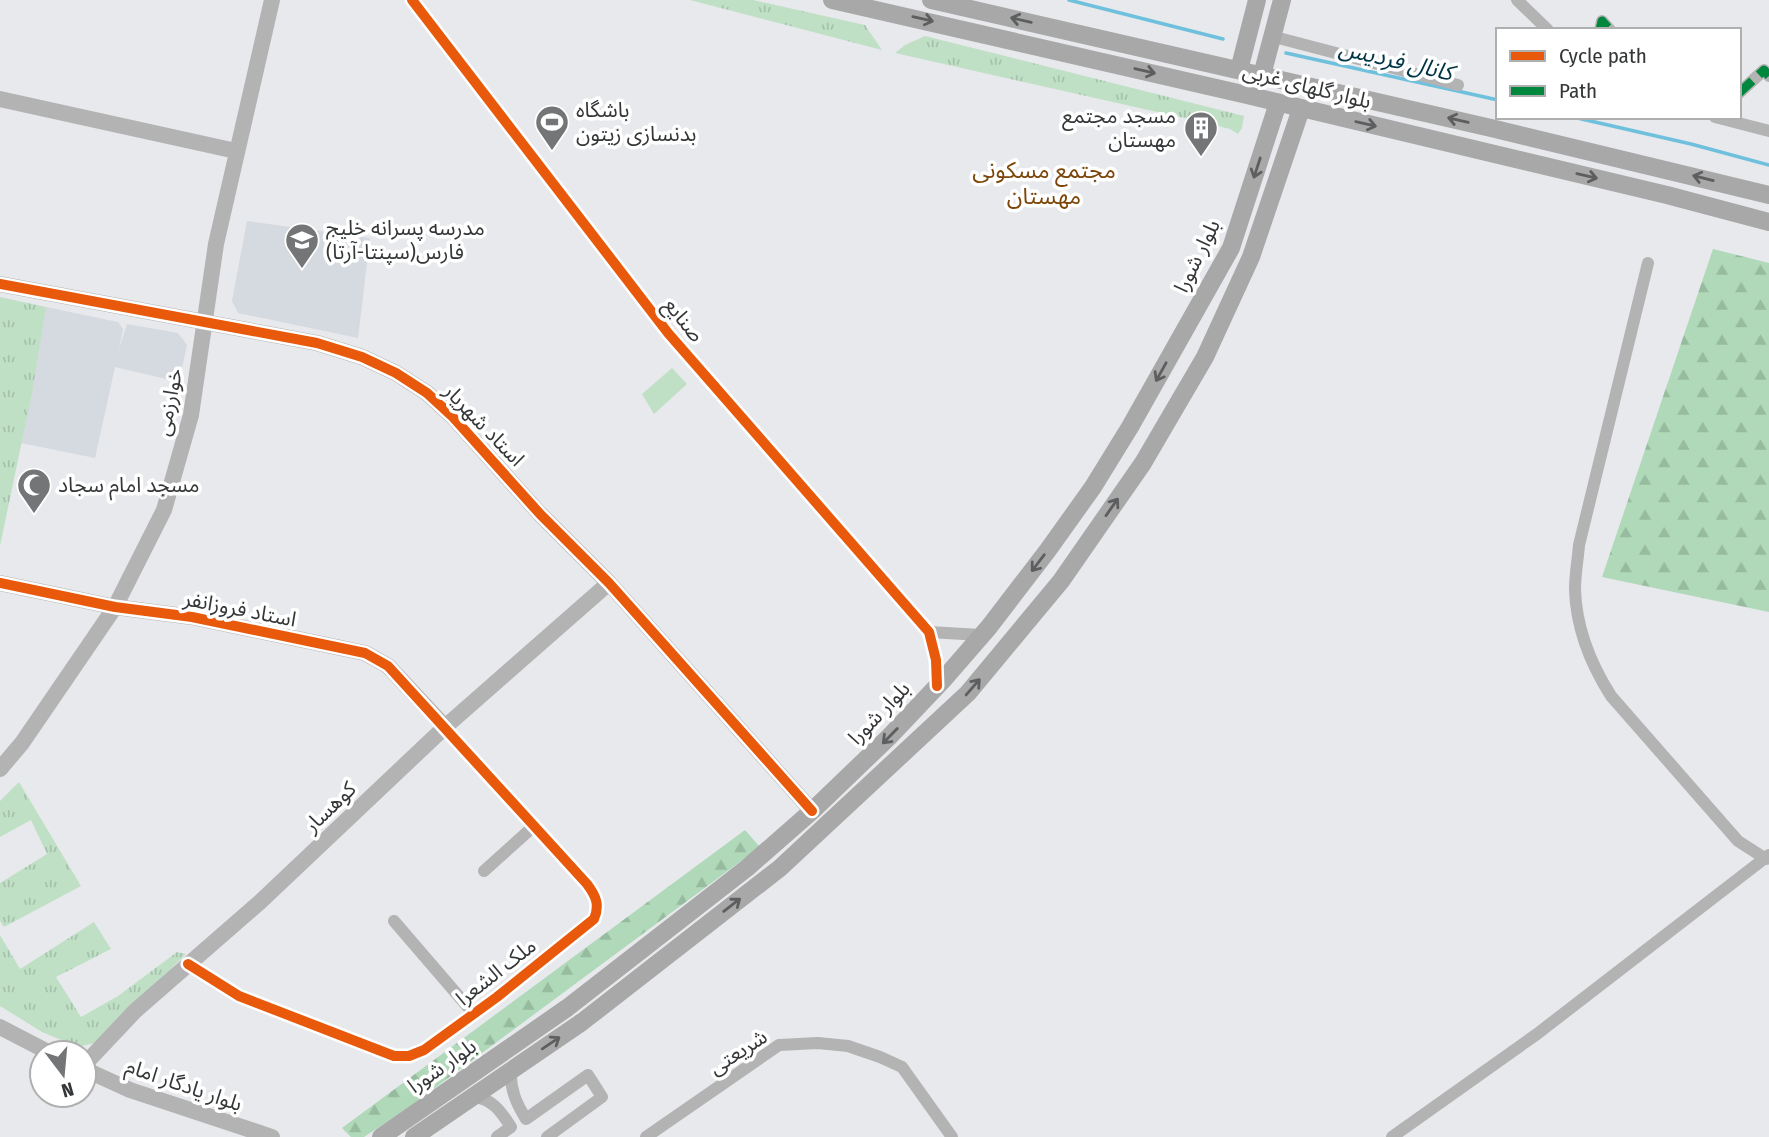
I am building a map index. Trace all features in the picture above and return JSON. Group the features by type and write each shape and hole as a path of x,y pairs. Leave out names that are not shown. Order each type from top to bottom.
{"main road":[{"name":"بلوار گلهای غربی","path":"832,0 1063,52 1769,222"},
{"name":"بلوار گلهای غربی","path":"931,0 1763,193"},
{"path":"1239,70 1257,0"},
{"path":"1262,75 1282,0"},
{"path":"1251,29 1253,36 1259,40 1272,36"},
{"path":"1063,52 1055,37 1065,30"},
{"name":"بلوار شورا","path":"381,1137 567,1008 747,869 889,737 937,686 1032,571 1093,486 1130,427 1231,248 1278,103"},
{"name":"بلوار شورا","path":"414,1137 582,1022 788,860 968,693 1061,582 1143,463 1205,357 1251,257 1301,109"},
{"path":"1485,152 1496,148 1499,140 1491,128"}],"street":[{"name":"خوارزمی","path":"0,769 22,743 116,607 164,510 191,415 216,244 272,0"},
{"name":"صنایع","path":"412,0 668,333 929,632"},
{"path":"423,0 425,19"},
{"path":"1517,0 1546,28"},
{"path":"1272,36 1458,85"},
{"path":"1741,91 1763,70 1769,76"},
{"path":"0,99 236,151"},
{"path":"1723,119 1769,131"},
{"path":"1392,1137 1537,1034 1768,857 1738,841 1611,696 1595,670 1578,618 1575,588 1579,545 1648,263"},
{"name":"استاد شهریار","path":"0,284 317,343 362,357 396,373 427,393 452,416 540,514 609,583 812,811"},
{"name":"استاد فروزانفر","path":"0,583 116,607 192,617 365,653 388,666 445,727"},
{"name":"کوهسار","path":"98,1052 135,1011 261,902 445,727 609,583"},
{"path":"937,686 936,660 929,632 981,635"},
{"name":"ملک الشعرا","path":"188,964 239,996 394,1056 409,1056 425,1050 474,1014 594,919 598,908 594,894 587,884 445,727"},
{"path":"484,871 534,826"},
{"path":"394,921 474,1014"},
{"path":"0,1027 28,1042"},
{"name":"شریعتی","path":"646,1137 779,1045 818,1043 848,1046 902,1067 952,1137"},
{"path":"511,1070 516,1103 526,1119"},
{"name":"بلوار یادگار امام","path":"98,1074 130,1090 272,1137"},
{"path":"497,1137 588,1075 602,1097 547,1137"},
{"path":"473,1096 486,1099 498,1107 511,1127"}],"shaded area":[{"name":"مدرسه پسرانه خلیج فارس(سپنتا-آرتا)","path":"247,221 370,238 358,338 238,313 232,301"},
{"path":"46,307 118,322 123,329 119,349 127,324 178,333 187,345 179,382 115,367 95,458 21,443"}],"green space":[{"path":"690,0 753,0 865,25 882,50"},
{"path":"925,36 1244,116 1242,128 1238,134 1230,129 1184,118 895,53"},
{"path":"1713,249 1769,263 1769,612 1602,577"},
{"path":"0,297 46,307 32,393 0,546"},
{"path":"672,368 687,384 654,414 642,394"},
{"path":"19,782 81,886 4,927 0,921 0,883 47,854 31,820 0,837 0,801"},
{"path":"745,830 760,847 409,1107 364,1137 351,1137 342,1128"},
{"path":"94,922 111,949 56,977 81,1017 118,996 177,952 186,954 98,1040 59,1039 42,1032 0,1006 0,935 20,969"}],"waterway":[{"name":"کانال فردیس","path":"1069,0 1223,39"},
{"name":"کانال فردیس","path":"1286,53 1496,100"},
{"name":"کانال فردیس","path":"1582,119 1769,165"}],"marked path":[{"path":"1600,28 1602,21 1608,28"},
{"path":"1741,91 1764,70 1769,76"}],"cycle path":[{"path":"412,0 668,333 929,632 936,660 937,686"},
{"path":"0,284 317,343 362,357 396,373 427,393 452,416 540,514 609,583 812,811"},
{"path":"0,583 115,607 192,617 365,653 388,666 587,884 597,905 594,919 497,997 424,1050 409,1056 394,1056 239,996 188,964"}],"place":[{"name":"باشگاه بدنسازی زیتون","path":"552,152"},
{"name":"مسجد مجتمع مهستان","path":"1201,158"},
{"name":"مدرسه پسرانه خلیج فارس(سپنتا-آرتا)","path":"302,270"},
{"name":"مسجد امام سجاد","path":"34,515"}],"district":[{"name":"مجتمع مسکونی مهستان","path":"1044,183"}]}
